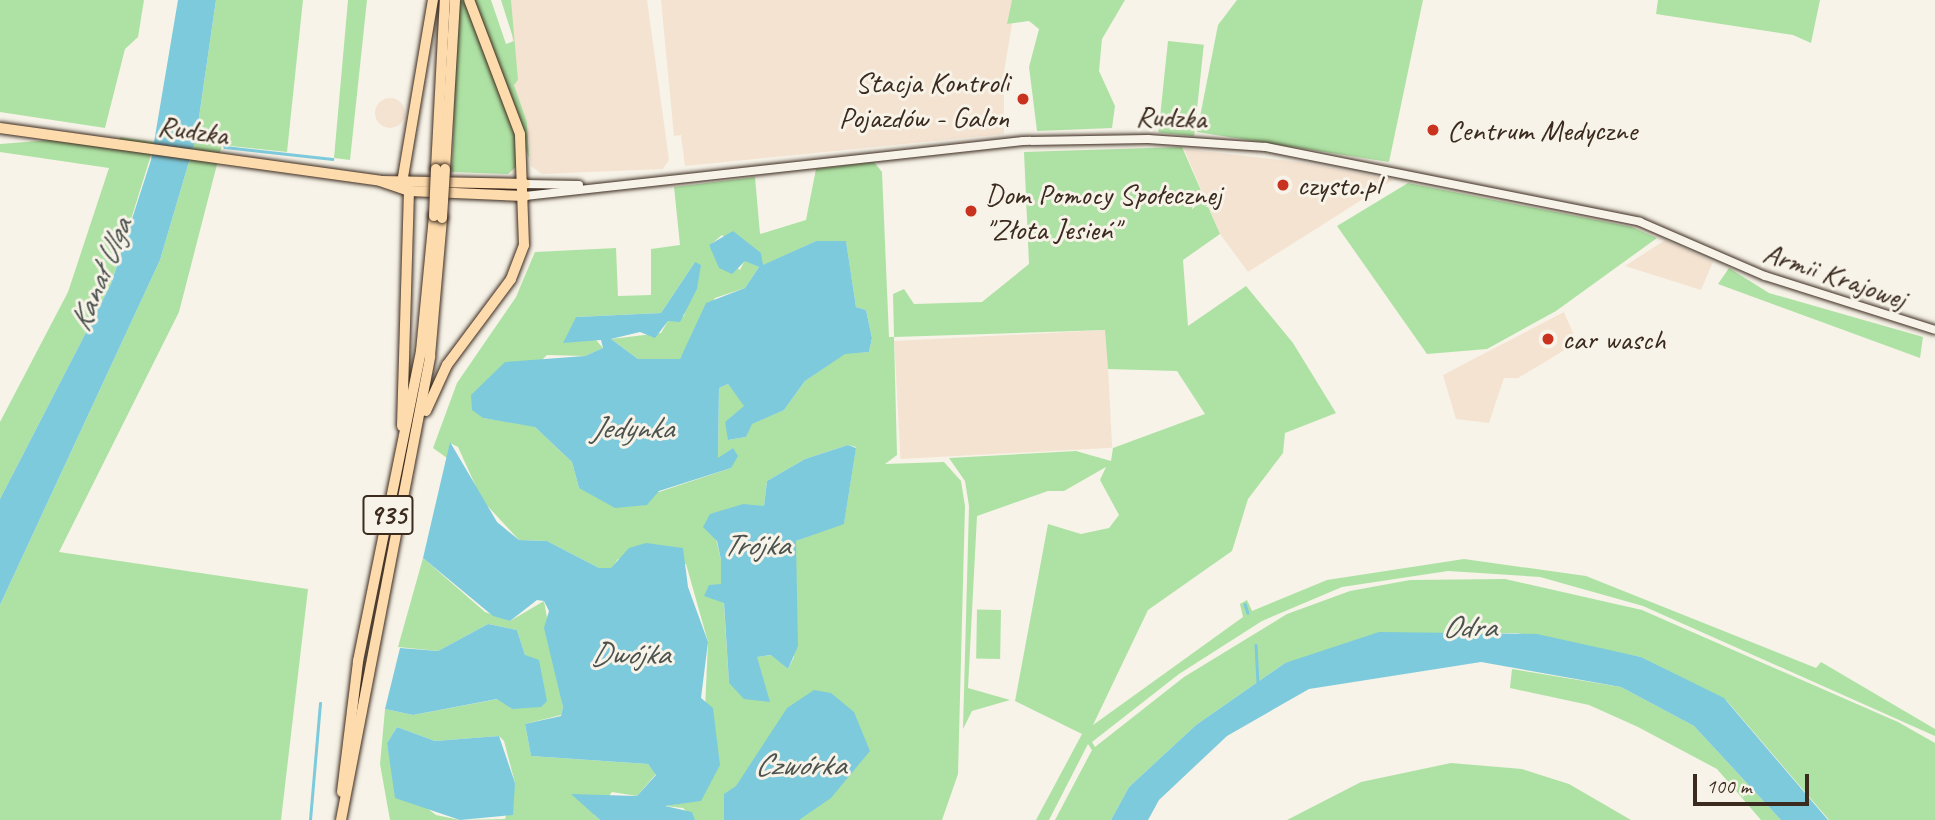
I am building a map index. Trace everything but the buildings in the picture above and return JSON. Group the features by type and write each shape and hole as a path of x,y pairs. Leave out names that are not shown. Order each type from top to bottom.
{"main road":[{"path":"404,441 408,191 403,178 433,0"},
{"name":"935","path":"342,817 412,454 436,309 444,0"},
{"name":"935","path":"440,169 455,0"},
{"path":"412,454 436,385 520,262 526,196 520,134 469,0"},
{"name":"Rudzka","path":"0,128 380,181 408,191 526,196"},
{"name":"Rudzka","path":"380,181 403,178 525,184"},
{"name":"935","path":"342,817 358,661 404,441 438,217"}],"street":[{"name":"Rudzka","path":"526,196 1023,141 1215,143 1295,152 1630,220 1721,257"},
{"name":"Rudzka","path":"525,184 607,185"},
{"name":"Armii Krajowej","path":"1721,257 1873,315 1935,330"}],"shaded area":[{"path":"511,0 647,0 669,160 663,169 542,174 531,166 527,122 514,85"},
{"path":"661,0 1016,0 1004,72 1004,134 685,166 681,135 674,136"},
{"path":"390,98 401,102 405,113 401,124 390,128 379,124 375,113 379,102"},
{"path":"1184,149 1299,162 1393,180 1248,272 1220,234"},
{"path":"1665,240 1713,262 1701,290 1625,266"},
{"path":"1564,312 1573,333 1568,348 1518,378 1504,378 1489,423 1456,419 1443,375"},
{"path":"1106,330 1112,448 900,459 894,341"}],"green space":[{"path":"0,0 144,0 138,37 125,49 105,128 0,112"},
{"path":"216,0 303,0 287,152 222,145 179,312 59,552 308,589 281,820 0,820 0,605 160,260 196,138"},
{"path":"348,0 367,0 350,160 334,158"},
{"path":"458,0 465,0 515,132 519,164 508,174 452,172"},
{"path":"472,0 491,0 506,44 514,41 501,0 511,0 518,80 514,85 527,122 529,158"},
{"path":"1012,0 1125,0 1102,39 1099,71 1115,106 1112,128 1037,131 1029,67 1039,29 1029,21 1007,24"},
{"path":"1237,0 1423,0 1389,162 1197,132 1218,25"},
{"path":"1658,0 1820,0 1811,43 1793,35 1656,14"},
{"path":"1168,41 1204,45 1194,136 1158,132"},
{"path":"120,137 155,142 111,284 0,499 0,422 68,292 109,168 0,152 0,144 51,140 115,149"},
{"path":"1182,147 1220,234 1183,260 1188,326 1246,286 1293,343 1336,413 1285,433 1283,453 1248,499 1232,551 1148,610 1093,725 1243,617 1240,604 1247,600 1252,611 1327,580 1464,559 1586,576 1816,668 1821,662 1935,729 1935,736 1643,606 1540,577 1448,571 1342,587 1262,621 1179,674 1092,742 1095,747 1184,677 1287,614 1350,591 1410,580 1505,579 1642,610 1898,722 1935,743 1935,820 1829,820 1727,701 1641,657 1517,633 1455,633 1285,663 1196,725 1129,787 1111,820 1055,820 1092,750 1088,744 1049,820 1036,820 1082,734 1015,701 1048,524 1081,534 1109,528 1119,515 1100,480 1106,467 1064,491 1048,491 977,516 968,688 1010,700 972,711 963,729 969,506 965,481 949,458 1076,451 1111,461 1113,448 1205,414 1177,371 1108,369 1105,330 894,337 893,294 904,289 914,304 982,302 1029,264 1024,152"},
{"path":"874,162 882,172 889,337 894,337 897,455 885,464 944,462 961,481 965,506 958,774 942,820 695,820 683,808 665,806 701,800 708,642 686,564 618,559 611,569 599,568 547,541 519,540 482,500 458,447 450,443 447,458 433,448 457,383 516,297 535,252 616,248 618,296 651,295 651,249 680,245 674,187 755,177 760,234 806,220 816,169","holes":["722,235 762,266 816,241 846,242 856,307 866,310 872,338 869,352 845,353 805,381 784,410 751,424 746,437 728,440 745,406 728,384 719,388 718,459 733,448 731,468 659,492 579,488 572,462 534,426 483,418 547,355 585,356 603,348 576,317 661,313 695,262 684,316 668,321 661,333 611,339 638,359 680,359 715,298 745,288 759,267 745,260 740,270 709,246","848,445 856,447 844,523 796,541 794,657 788,669 772,655 756,657 769,701 729,683 721,560 710,514 764,506 767,481 805,459"]},
{"path":"1408,183 1632,227 1657,238 1556,311 1487,349 1427,354 1337,226"},
{"path":"1729,268 1769,293 1923,337 1920,358 1718,284"},
{"path":"423,558 485,612 510,621 544,601 563,707 561,715 525,724 531,756 648,764 656,774 637,796 612,792 594,815 600,820 463,820 505,819 515,783 504,741 499,736 435,741 397,727 387,743 394,783 436,815 460,820 390,820 380,764 385,709 413,715 498,699 512,709 525,655 517,630 488,624 438,651 398,647"},
{"path":"977,610 1001,610 1000,659 976,659"},
{"path":"1512,669 1621,687 1694,726 1781,820 1761,820 1717,769 1638,727 1589,705 1510,688"},
{"path":"1451,763 1522,769 1569,784 1631,820 1287,820 1361,782"}],"water":[{"path":"178,0 216,0 196,138 160,260 0,605 0,499 111,284 151,160"},
{"name":"Jedynka","path":"733,231 761,253 763,265 816,241 846,241 856,307 866,310 872,338 869,352 845,354 805,381 784,410 752,424 746,437 728,440 725,422 744,406 728,384 719,388 718,458 733,448 738,456 731,468 659,491 647,505 615,508 579,488 572,462 535,427 483,418 472,410 471,395 505,362 585,356 603,348 601,340 563,343 576,317 661,313 695,262 701,265 697,289 680,322 668,321 655,338 640,332 611,339 638,359 680,359 706,303 745,288 759,267 745,261 732,274 719,268 709,245"},
{"name":"Dwójka","path":"450,442 497,522 519,540 547,541 599,568 611,568 629,548 646,543 683,548 688,587 708,642 701,698 713,708 720,765 701,801 665,806 692,812 695,820 600,820 571,794 637,796 656,775 648,764 531,756 525,724 561,716 563,707 544,628 549,611 544,601 537,600 510,621 493,616 423,558"},
{"name":"Trójka","path":"848,445 856,448 844,524 796,541 798,646 788,669 771,655 757,657 770,702 744,699 729,683 724,603 704,596 709,585 721,584 721,560 717,541 703,527 710,514 743,504 764,506 767,481 805,459"},
{"path":"488,624 517,630 525,655 539,660 547,701 541,707 512,709 497,699 413,715 385,709 400,648 438,651"},
{"path":"1379,632 1537,634 1641,657 1724,698 1828,820 1781,820 1694,726 1621,687 1481,662 1309,689 1227,736 1159,800 1148,820 1111,820 1129,787 1196,725 1285,663"},
{"name":"Czwórka","path":"814,690 831,693 854,712 870,751 831,798 799,820 724,820 724,794 736,786 787,708"},
{"path":"397,727 435,741 499,736 515,783 513,815 460,820 395,798 387,743"}],"waterway":[{"path":"198,128 224,134 225,147 332,159"},
{"path":"1245,604 1248,613"},
{"path":"1256,645 1258,683"},
{"path":"310,820 320,703"}],"place":[{"name":"Stacja Kontroli Pojazdów - Galon","path":"1023,99"},
{"name":"Centrum Medyczne","path":"1433,130"},
{"name":"czysto.pl","path":"1283,185"},
{"name":"Dom Pomocy Społecznej \"Złota Jesień\"","path":"971,211"},
{"name":"car wasch","path":"1548,339"}],"water label":[{"name":"Kanał Ulga","path":"101,275"},
{"name":"Odra","path":"1469,627"}]}
